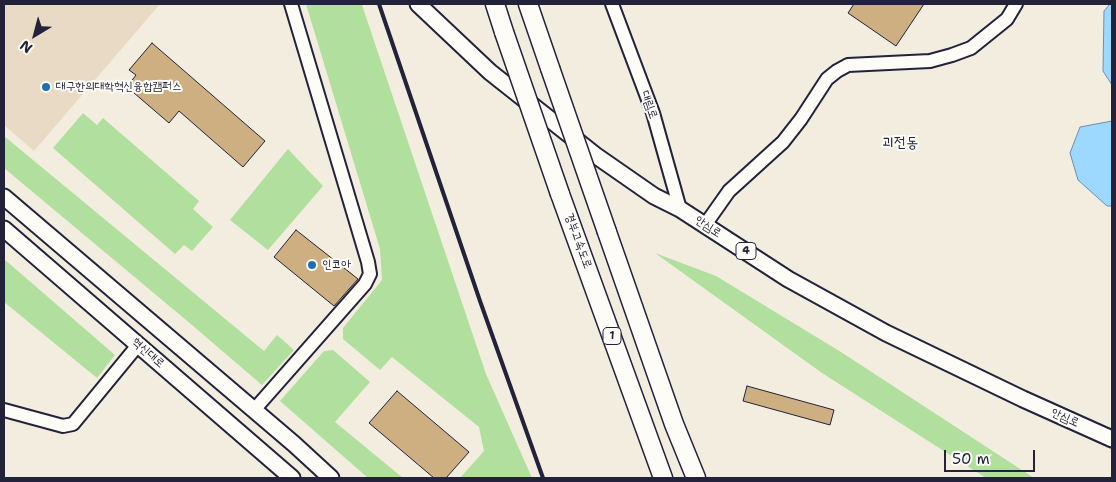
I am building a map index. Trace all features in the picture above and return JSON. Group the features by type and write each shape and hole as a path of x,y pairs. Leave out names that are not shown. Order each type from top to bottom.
{"highway":[{"name":"경부고속도로","path":"495,4 560,194 663,478"},
{"name":"1","path":"528,4 671,415 696,478"}],"main road":[{"name":"안심로","path":"418,4 490,72 588,149 654,196 680,209 788,279 886,334 1112,440"},
{"path":"4,197 294,444 331,478"},
{"name":"혁신대로","path":"4,229 292,478"}],"street":[{"path":"254,410 365,284 370,274 291,4"},
{"name":"대림로","path":"612,4 653,113 680,209"},
{"path":"705,225 729,191 783,142 802,119 827,79 837,71 848,65 930,62 971,48 1008,18 1016,4"},
{"path":"4,410 63,426 73,424 138,345"}],"shaded area":[{"name":"대구한의대학혁신융합캠퍼스","path":"4,4 160,4 34,151 4,125"}],"green space":[{"path":"306,4 362,5 486,374 532,478 460,478 484,451 479,427 392,357 380,370 343,339 343,328 382,280 380,249"},
{"path":"83,113 97,125 103,118 199,201 193,209 213,227 192,251 184,245 175,254 53,148"},
{"path":"4,136 264,351 277,335 294,350 262,385 4,168"},
{"path":"288,149 323,186 268,250 230,220"},
{"path":"655,253 716,276 841,352 1034,478 986,478 822,373"},
{"path":"4,259 115,355 97,378 4,302"},
{"path":"333,350 370,382 335,422 403,478 368,478 280,401 324,351"}],"water":[{"path":"1112,4 1112,85 1103,71 1104,11"},
{"path":"1112,121 1112,206 1107,206 1078,180 1070,153 1080,127"}],"building":[{"path":"854,4 924,4 896,46 848,13"},
{"path":"152,43 265,141 243,167 179,111 169,123 127,87 136,75 129,70"},
{"name":"인코아","path":"296,230 358,279 334,306 274,257"},
{"path":"747,386 834,410 830,425 743,401"},
{"path":"397,391 469,452 446,478 434,478 369,423"}],"railway":[{"path":"379,4 480,301 543,478"}],"place":[{"name":"대구한의대학혁신융합캠퍼스","path":"46,87"},
{"name":"인코아","path":"312,265"}],"district":[{"name":"괴전동","path":"900,143"}]}
